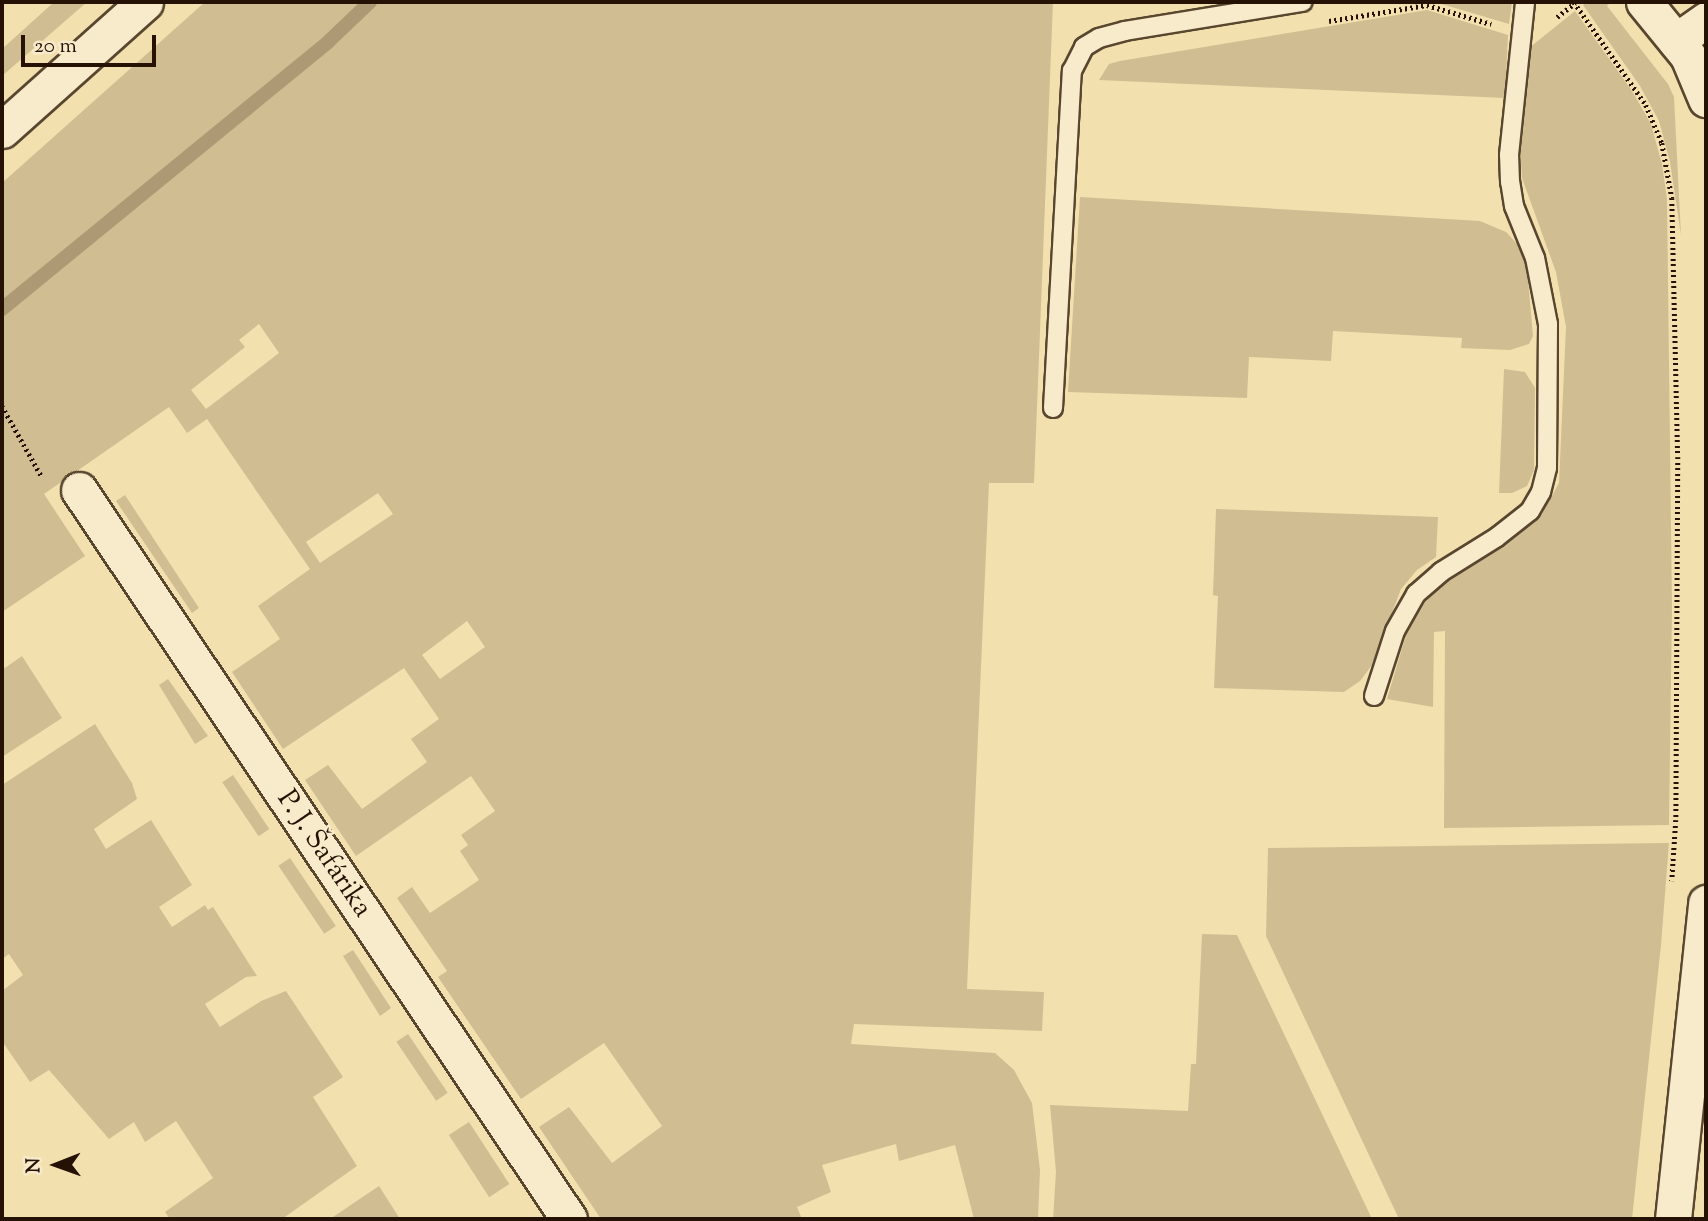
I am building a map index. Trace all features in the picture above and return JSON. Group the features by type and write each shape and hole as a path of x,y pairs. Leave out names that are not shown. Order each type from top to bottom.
{"street":[{"path":"2,130 145,2"},
{"path":"1644,2 1688,56 1706,99"},
{"path":"1676,41 1706,20"},
{"name":"P. J. Šafárika","path":"79,490 569,1219"},
{"path":"1673,1219 1706,903"}],"lane":[{"path":"1053,408 1072,71 1084,47 1099,37 1125,31 1303,2"},
{"path":"1374,696 1395,631 1416,594 1441,572 1497,537 1530,511 1541,492 1547,468 1548,324 1535,258 1514,206 1510,182 1509,155 1525,2"}],"path":[{"path":"1575,2 1646,105 1662,143 1672,198 1678,526 1676,820 1672,889"},
{"path":"1321,22 1427,5 1497,26"},
{"path":"2,406 38,471 60,502 79,490"}],"shaded area":[{"path":"54,2 87,2 2,76 2,49"},
{"path":"205,2 1053,2 1034,483 989,483 967,989 1044,992 1042,1031 854,1024 851,1044 995,1053 1014,1070 1032,1103 1040,1170 1038,1219 974,1219 955,1145 899,1161 896,1144 822,1165 831,1192 797,1207 802,1219 601,1219 539,1127 569,1107 612,1163 662,1126 604,1043 521,1099 438,977 447,971 397,898 412,887 430,913 479,880 460,851 468,845 461,835 495,811 471,776 356,856 305,780 328,765 362,809 427,762 411,739 439,719 404,668 283,749 232,672 280,639 258,606 310,569 207,419 187,433 169,407 44,494 85,556 2,612 2,183","holes":["259,324 279,353 206,409 191,390 245,347 239,340","378,493 393,514 320,563 306,542","467,621 485,647 440,679 422,655"]},
{"path":"1435,2 1512,2 1509,24"},
{"path":"1587,2 1611,2 1607,6 1668,84 1674,97 1681,235 1670,162 1659,121 1640,86 1583,5"},
{"path":"1427,10 1508,35 1505,98 1099,80 1109,64 1120,61"},
{"path":"1575,11 1632,91 1651,124 1662,164 1667,199 1672,608 1669,825 1444,828 1445,631 1434,632 1433,707 1387,699 1406,635 1424,604 1435,591 1542,514 1559,483 1566,327 1556,272 1522,178 1520,144 1529,48"},
{"path":"1080,197 1480,221 1506,232 1519,246 1527,268 1533,336 1529,344 1510,350 1461,348 1462,338 1333,331 1331,361 1249,357 1247,398 1068,392"},
{"path":"1504,369 1525,372 1535,388 1534,470 1527,486 1512,493 1499,493"},
{"path":"125,495 199,608 192,613 116,501"},
{"path":"1216,509 1438,517 1436,557 1417,570 1401,589 1372,665 1360,681 1344,692 1214,688 1218,596 1213,595"},
{"path":"22,656 62,718 2,757 2,670"},
{"path":"168,679 208,736 195,744 159,685"},
{"path":"95,724 132,783 137,799 94,829 106,849 151,820 192,885 159,907 172,927 205,905 208,910 213,907 257,976 246,977 205,1004 220,1027 261,1001 286,991 343,1077 313,1097 357,1166 282,1219 170,1219 165,1212 213,1178 176,1121 145,1142 134,1122 109,1139 49,1070 30,1082 2,1041 2,991 23,975 9,954 2,959 2,785"},
{"path":"233,775 269,829 259,836 222,782"},
{"path":"1669,843 1632,1219 1399,1219 1266,936 1268,848"},
{"path":"290,858 336,926 324,934 278,866"},
{"path":"1202,934 1237,935 1372,1219 1053,1219 1056,1172 1050,1105 1188,1111 1191,1064 1196,1064"},
{"path":"353,950 391,1008 380,1016 343,956"},
{"path":"408,1034 448,1093 436,1101 396,1042"},
{"path":"469,1122 509,1184 489,1197 449,1135"},
{"path":"379,1186 400,1219 330,1219 373,1190"}],"waterway":[{"path":"2,309 328,42 370,2"}]}
